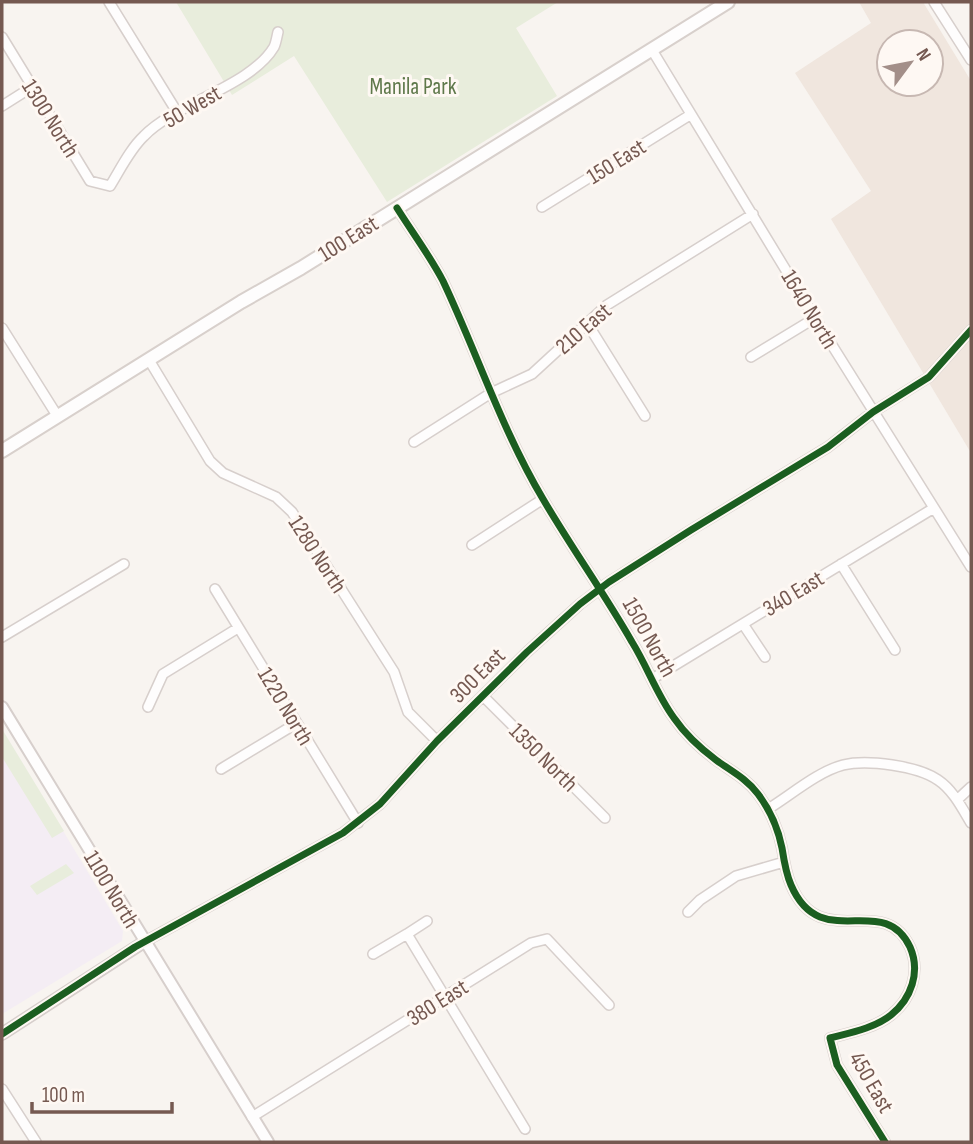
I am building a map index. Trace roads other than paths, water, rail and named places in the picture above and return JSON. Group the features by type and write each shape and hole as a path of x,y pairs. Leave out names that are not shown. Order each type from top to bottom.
{"main road":[{"name":"100 East","path":"2,451 728,2"}],"street":[{"path":"109,2 177,112"},
{"path":"934,2 971,60"},
{"name":"50 West","path":"110,186 143,136 177,112 224,88 255,67 275,47 278,32"},
{"name":"1300 North","path":"2,37 90,181 110,186"},
{"name":"1640 North","path":"652,50 971,567"},
{"path":"2,106 32,88"},
{"name":"150 East","path":"542,207 690,115"},
{"name":"1500 North","path":"397,208 442,279 524,466 600,588 673,717 694,742 741,776 756,791 777,829 791,886 806,910 827,921 873,920 887,925 901,934 910,948 914,963"},
{"name":"210 East","path":"414,442 491,393 531,374 607,305 753,214"},
{"path":"751,357 815,318"},
{"path":"587,323 645,416"},
{"path":"2,328 58,416"},
{"name":"300 East","path":"2,1034 144,943 358,823 380,804 437,741 555,626 600,588 828,447 873,412 929,377 971,330"},
{"name":"1280 North","path":"149,360 210,461 223,473 276,497 292,512 394,672 408,712 437,741"},
{"path":"472,545 543,499"},
{"name":"340 East","path":"652,679 934,508"},
{"path":"2,637 124,564"},
{"path":"841,564 895,650"},
{"name":"1220 North","path":"215,589 358,823"},
{"path":"743,624 765,657"},
{"path":"149,707 163,674 239,628"},
{"name":"1350 North","path":"484,696 605,818"},
{"name":"1100 North","path":"2,707 268,1142"},
{"path":"221,769 297,723"},
{"path":"768,809 842,765 863,762 914,769 938,780 957,800 971,823"},
{"path":"957,800 971,787"},
{"path":"688,912 700,900 736,876 784,862"},
{"path":"373,954 427,920"},
{"path":"407,934 525,1129"},
{"name":"380 East","path":"252,1117 531,943 547,939 608,1005"},
{"name":"450 East","path":"885,1142 837,1065 830,1038 891,1016 910,993 914,979 914,963"},
{"path":"2,1088 36,1142"}],"park label":[{"name":"Manila Park","path":"413,86"}]}
